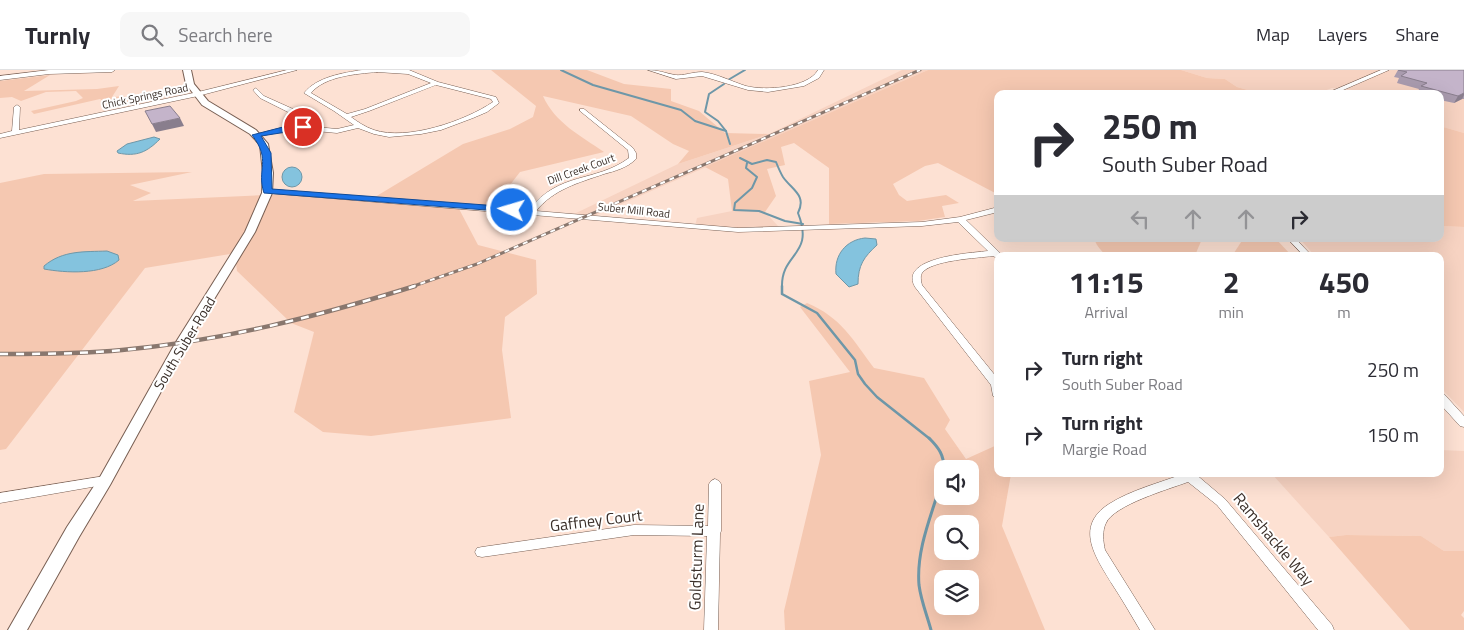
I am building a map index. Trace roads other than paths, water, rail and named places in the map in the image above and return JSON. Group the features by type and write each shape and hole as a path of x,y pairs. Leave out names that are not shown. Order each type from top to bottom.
{"street":[{"path":"0,78 34,73 112,70"},
{"path":"186,70 190,84 213,110 256,135 291,128 337,131 358,126"},
{"name":"Chick Springs Road","path":"0,136 198,94 294,70"},
{"path":"377,70 409,72 436,82 494,98 496,103 467,119 407,133 377,133 358,126 346,116 307,93 316,85 346,72 377,70"},
{"path":"651,70 676,77 703,72 748,88 775,90 807,83 817,76 821,70"},
{"path":"1338,90 1386,70"},
{"path":"346,116 368,110 436,82"},
{"path":"256,90 262,96 291,110 293,113 291,128"},
{"path":"15,133 16,107"},
{"name":"Dill Creek Court","path":"532,211 543,197 554,189 616,168 632,159 633,153 631,150 582,110"},
{"name":"South Suber Road","path":"17,630 73,532 105,481 182,342 250,232 267,191 267,153 264,144 256,135"},
{"name":"Suber Mill Road","path":"267,191 532,211 708,229 903,226 960,219 994,211"},
{"path":"960,219 994,252"},
{"path":"1295,242 1304,252"},
{"path":"994,255 930,264 919,270 916,278 918,285 994,381"},
{"path":"1444,401 1464,423"},
{"path":"1148,630 1103,559 1097,545 1096,531 1101,518 1112,507 1187,477"},
{"name":"Ramshackle Way","path":"1194,477 1221,502 1327,630"},
{"path":"0,498 105,481"},
{"name":"Goldsturm Lane","path":"711,630 715,484"},
{"name":"Gaffney Court","path":"482,552 634,530 715,531"}],"water":[{"path":"154,137 160,139 151,147 136,154 118,153 117,151 127,144"},
{"path":"292,167 299,170 302,177 299,184 292,187 285,184 282,177 285,170"},
{"path":"858,239 876,239 877,245 863,262 859,272 858,284 849,287 836,274 837,261 847,245"},
{"path":"107,251 118,255 119,260 103,268 83,272 44,269 44,266 51,261 66,254"}],"waterway":[{"path":"561,70 593,85 681,110 695,121 726,131"},
{"path":"728,80 745,70"},
{"path":"724,84 709,94 705,112 718,121 726,131"},
{"path":"726,131 730,144"},
{"path":"740,158 752,164 767,160 776,162 783,177 800,197 801,202 798,213 801,224"},
{"path":"747,163 746,168 757,177 752,188 735,203 734,210 759,211 785,221 801,224"},
{"path":"782,287 786,267 803,238 801,224"},
{"path":"782,287 782,294 817,313 855,360 858,374 877,397 930,439"},
{"path":"930,439 936,445 943,460"},
{"path":"931,630 920,591 919,572 922,545 934,505"}],"railway":[{"path":"411,287 477,264 920,70"},
{"path":"0,354 61,354 107,351 159,346 233,334 306,317 415,286"}]}
